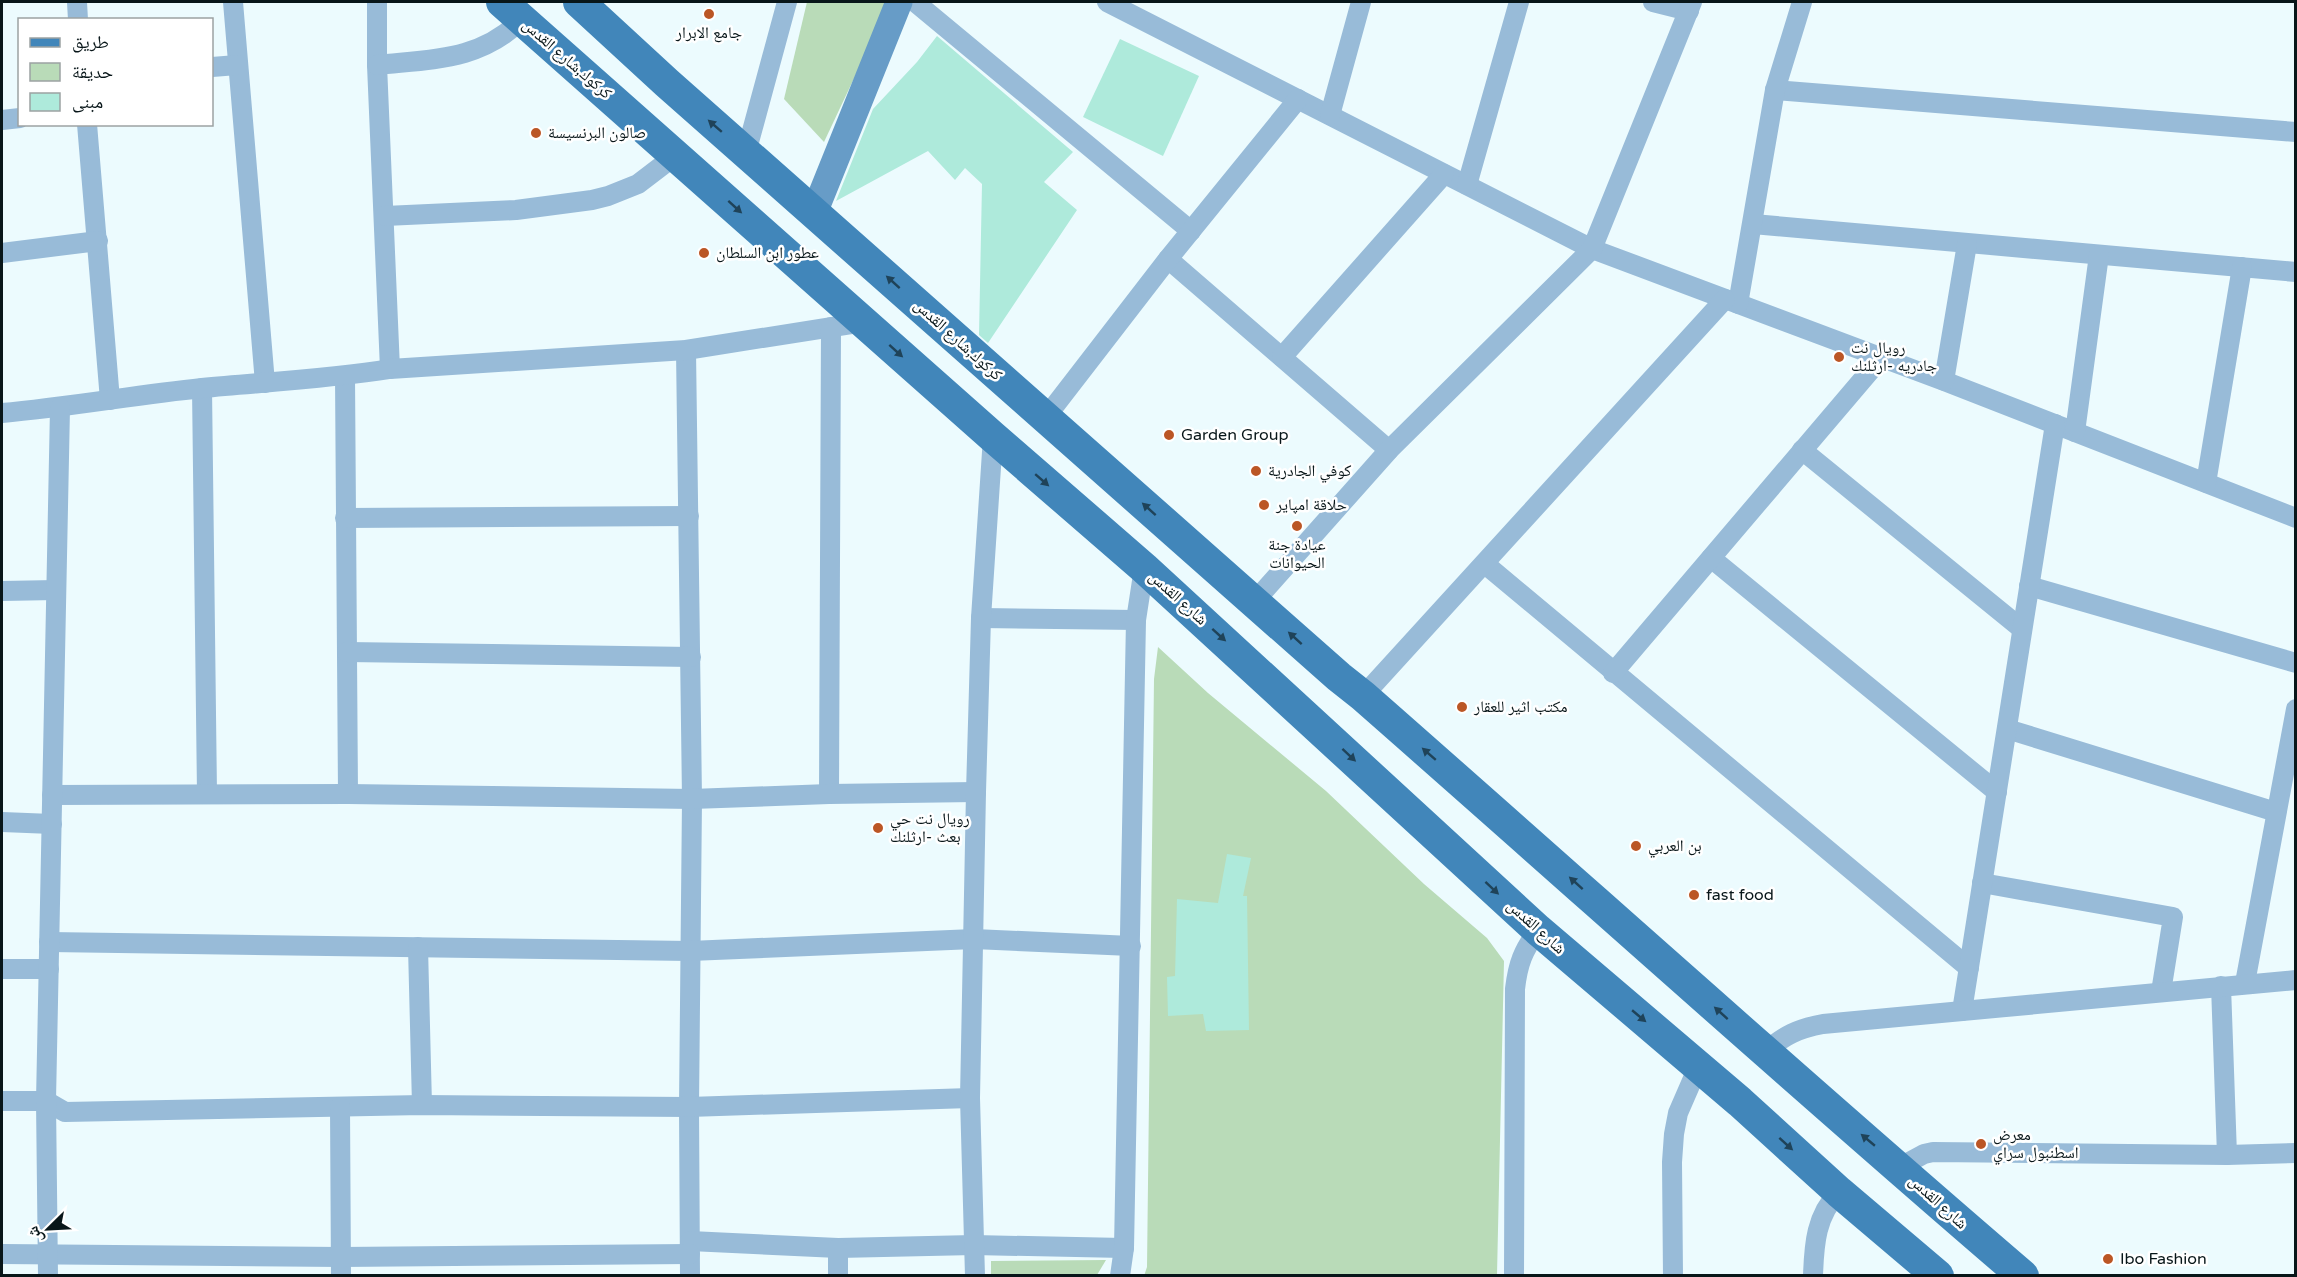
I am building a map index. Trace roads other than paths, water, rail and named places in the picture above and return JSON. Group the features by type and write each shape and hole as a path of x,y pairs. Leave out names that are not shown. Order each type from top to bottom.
{"main road":[{"name":"كركوك,شارع القدس","path":"579,2 667,83 1351,687"},
{"name":"كركوك,شارع القدس","path":"512,10 993,438 1144,568"},
{"path":"636,120 667,83"},
{"name":"شارع القدس","path":"1144,568 1538,930 1839,1192 1938,1275"},
{"name":"شارع القدس","path":"1351,687 1765,1052 2023,1275"}],"street":[{"path":"77,2 78,18"},
{"path":"233,2 265,383"},
{"path":"377,2 377,65 390,369"},
{"path":"746,153 787,2"},
{"path":"814,213 899,2"},
{"path":"915,2 1191,231"},
{"path":"1107,2 1592,249 1944,381 2295,518"},
{"path":"1330,115 1361,2"},
{"path":"1467,185 1519,2"},
{"path":"1254,602 1389,450 1592,249 1690,6 1653,2"},
{"path":"1351,687 1485,564 1732,302 1753,224 1775,90 1802,2"},
{"path":"377,65 468,53 503,36 512,10"},
{"path":"213,67 237,65"},
{"path":"1775,90 2295,132"},
{"path":"1046,417 1168,259 1298,99"},
{"path":"2,120 18,118"},
{"path":"87,126 110,400"},
{"path":"385,216 516,210 592,200 616,194 638,184 676,155"},
{"path":"1282,357 1444,174"},
{"path":"1753,224 2295,272"},
{"path":"2,253 98,241"},
{"path":"1944,381 1967,243"},
{"path":"2075,432 2099,255"},
{"path":"1168,259 1389,450"},
{"path":"2206,483 2242,267"},
{"path":"2,413 60,408 202,388 345,376 390,369 686,350 864,322"},
{"path":"829,794 831,327"},
{"path":"686,350 692,799 690,1275"},
{"path":"1613,673 1881,358"},
{"path":"345,376 348,794"},
{"path":"202,388 207,794"},
{"path":"48,1275 46,1101 60,408"},
{"path":"1962,1011 2055,424"},
{"path":"975,1275 970,1098 976,792 981,618 993,438"},
{"path":"1802,450 2022,629"},
{"path":"345,518 689,516"},
{"path":"1711,558 1997,792"},
{"path":"1485,564 1969,968"},
{"path":"1120,1275 1124,1248 1136,620 1144,568"},
{"path":"2029,586 2295,663"},
{"path":"2,591 56,590"},
{"path":"981,618 1136,620"},
{"path":"347,652 691,657"},
{"path":"2245,983 2295,709"},
{"path":"2007,729 2276,812"},
{"path":"52,795 348,794 692,799 976,792"},
{"path":"2,822 52,824"},
{"path":"1982,883 2173,917 2161,992"},
{"path":"1514,1275 1515,989 1517,967 1523,950 1538,930"},
{"path":"49,942 690,951 974,939 1131,946"},
{"path":"418,947 422,1105"},
{"path":"2,969 49,969"},
{"path":"1765,1052 1783,1037 1799,1029 1823,1024 2295,980"},
{"path":"2222,986 2227,1155"},
{"path":"1673,1275 1672,1161 1674,1134 1678,1113 1698,1067"},
{"path":"2,1101 46,1101 65,1112 422,1105 689,1107 970,1098"},
{"path":"340,1107 341,1266"},
{"path":"1900,1167 1924,1154 1933,1152 2227,1155 2295,1153"},
{"path":"1813,1275 1815,1239 1820,1222 1828,1204 1839,1192"},
{"path":"2,1254 341,1266 690,1247 838,1248 974,1245 1124,1248"},
{"path":"838,1248 838,1275"}],"place":[{"name":"جامع الابرار","path":"709,14"},
{"name":"صالون البرنسيسة","path":"536,133"},
{"name":"عطور ابن السلطان","path":"704,253"},
{"name":"رويال نت جادريه -ارثلنك","path":"1839,357"},
{"name":"Garden Group","path":"1169,435"},
{"name":"كوفي الجادرية","path":"1256,471"},
{"name":"حلاقة امپاير","path":"1264,505"},
{"name":"عيادة جنة الحيوانات","path":"1297,526"},
{"name":"مكتب اثير للعقار","path":"1462,707"},
{"name":"رويال نت حي بعث -ارثلنك","path":"878,828"},
{"name":"بن العربي","path":"1636,846"},
{"name":"fast food","path":"1694,895"},
{"name":"معرض اسطنبول سراي","path":"1981,1144"},
{"name":"Ibo Fashion","path":"2108,1259"}]}
